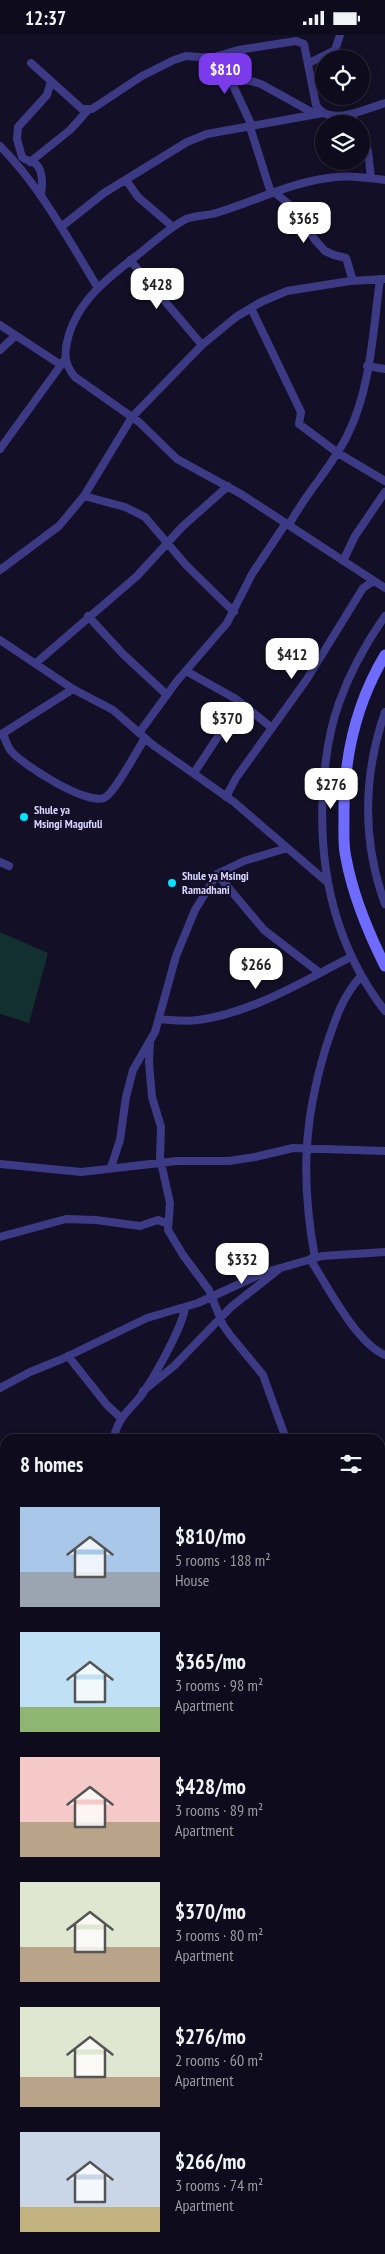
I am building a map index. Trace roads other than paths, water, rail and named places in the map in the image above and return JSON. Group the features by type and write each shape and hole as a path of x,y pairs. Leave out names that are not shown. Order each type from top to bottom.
{"main road":[{"path":"385,655 361,704 352,737 344,795 345,856 352,887 385,966"}],"street":[{"path":"309,63 335,50 340,35"},
{"path":"30,162 70,129 88,110 96,107 142,76 174,60 186,57 211,58 276,39 304,44 319,113"},
{"path":"204,58 230,79 251,126 273,192 296,210 325,251 346,258 353,281"},
{"path":"31,63 82,109 88,110"},
{"path":"230,79 261,84 319,113"},
{"path":"41,196 42,183 39,169 37,165 22,157 17,139 18,127 47,95 51,81"},
{"path":"62,227 104,193 187,142 207,134 319,113 351,114 385,103"},
{"path":"0,146 15,161 41,196 62,227 98,288"},
{"path":"370,170 371,179"},
{"path":"0,449 63,361 68,337 75,318 84,303 130,260 173,227 188,218 216,213 273,192 335,177 385,180"},
{"path":"126,180 138,197 173,227"},
{"path":"130,260 202,345"},
{"path":"0,570 59,526 84,496 132,417 202,345 236,317 287,291 353,281 383,279 368,366 358,409 338,453 252,574 234,612 217,638 186,671 167,695 113,789 106,797 101,799 89,797 34,771 9,749 2,734 74,689"},
{"path":"251,308 301,412 298,424 338,453 385,481"},
{"path":"0,325 15,336 63,361 75,377 132,417 178,459 228,486 385,588"},
{"path":"0,350 15,336"},
{"path":"368,366 385,369"},
{"path":"36,663 137,575 182,527 228,486"},
{"path":"343,561 355,536 385,492"},
{"path":"84,496 137,512 151,523 167,545 234,612"},
{"path":"226,797 333,640 363,588 374,581"},
{"path":"385,615 370,637 349,676 331,730 322,806 322,842 327,882 340,931 361,976 385,1011"},
{"path":"88,616 123,654 167,695"},
{"path":"0,640 74,689 104,705 142,736 226,797 327,882"},
{"path":"186,671 240,703 272,728"},
{"path":"194,773 240,703"},
{"path":"385,713 375,740 368,784 371,853 382,884 385,904"},
{"path":"111,1167 120,1140 126,1097 133,1070 150,1041 159,1019 176,956 195,910 217,874 244,861 288,848"},
{"path":"0,862 9,866"},
{"path":"217,874 264,930 320,973"},
{"path":"159,1019 196,1020 227,1014 291,989 351,957"},
{"path":"361,976 346,995 337,1014 313,1092 305,1147 307,1215 312,1258 350,1322 374,1348 385,1355"},
{"path":"150,1041 149,1062 152,1097 161,1127 159,1149 170,1203 169,1232 213,1297 220,1319 241,1351 263,1375 284,1434"},
{"path":"0,1164 41,1170 80,1172 111,1167 182,1161 229,1161 255,1157 288,1148 305,1147 385,1151"},
{"path":"0,1237 66,1219 96,1220 140,1226 158,1220 168,1224"},
{"path":"0,1389 30,1372 147,1318 213,1297 251,1278 281,1267 312,1258 385,1252"},
{"path":"116,1434 121,1418 144,1391 174,1366 235,1304 253,1292 281,1267"},
{"path":"144,1391 180,1324 185,1307"},
{"path":"68,1356 106,1405 121,1418"}],"place":[{"name":"Shule ya Msingi Magufuli","path":"24,817"},
{"name":"Shule ya Msingi Ramadhani","path":"172,883"}]}
